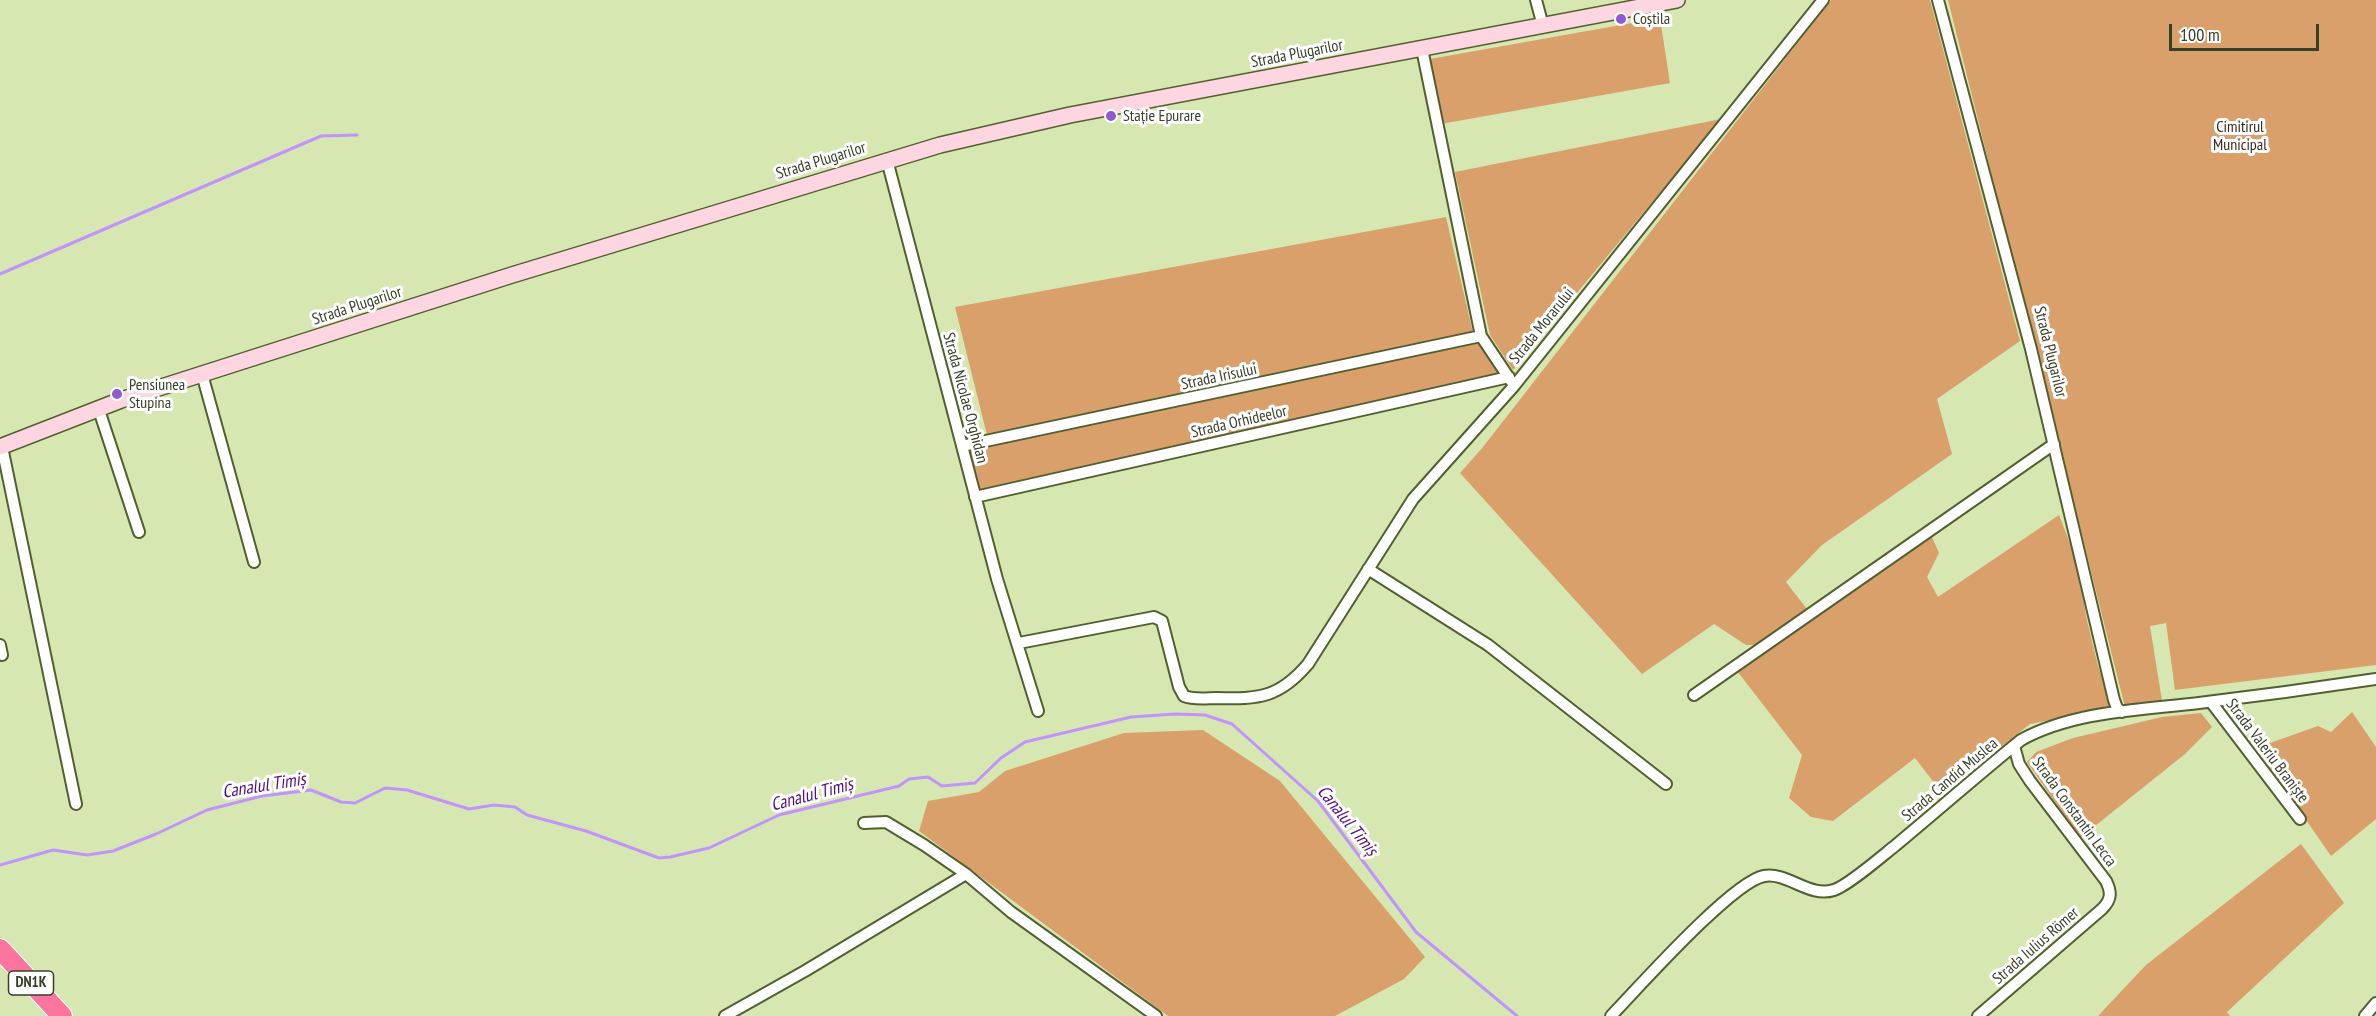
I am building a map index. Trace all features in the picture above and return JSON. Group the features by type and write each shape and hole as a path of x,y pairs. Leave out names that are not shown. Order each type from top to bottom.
{"highway":[{"name":"DN1K","path":"0,950 62,1016"},
{"name":"DN1K","path":"0,970 45,1016"}],"street":[{"path":"1536,0 1543,26"},
{"name":"Strada Plugarilor","path":"1,447 98,407 512,275 940,145 1064,117 1543,26 1627,5 1677,0"},
{"name":"Strada Morarului","path":"1019,643 1148,617 1158,618 1162,621 1181,692 1188,698 1248,699 1265,696 1280,690 1296,678 1308,664 1413,499 1823,0"},
{"name":"Strada Plugarilor","path":"1938,0 2031,349 2114,700 2117,708 2122,712"},
{"path":"1422,49 1481,336 1511,381"},
{"name":"Strada Nicolae Orghidan","path":"887,160 997,579 1019,643 1038,711"},
{"name":"Strada Irisului","path":"962,446 1481,336"},
{"path":"202,374 254,562"},
{"name":"Strada Orhideelor","path":"975,497 1511,381"},
{"path":"98,407 139,532"},
{"path":"1694,695 2054,444"},
{"path":"1,447 76,804"},
{"path":"1368,569 1488,645 1666,784"},
{"name":"Strada Candid Muslea","path":"1611,1016 1721,903 1751,880 1764,876 1776,876 1814,890 1834,890 1871,866 2014,746 2039,730 2062,723 2122,712 2376,679"},
{"name":"Strada Valeriu Braniște","path":"2211,702 2300,819"},
{"name":"Strada Constantin Lecca","path":"2014,746 2024,772 2106,881 2110,896"},
{"path":"864,823 886,822 966,874 1011,912 1156,1016"},
{"path":"725,1016 805,971 966,874"},
{"name":"Strada Iulius Römer","path":"1978,1016 2102,909 2109,902 2110,896"},
{"path":"2365,1016 2376,1004"}],"green space":[{"path":"1831,0 1930,0 2020,341 1937,399 1952,454 1822,545 1786,582 1810,613 1931,535 1939,553 1927,577 1938,597 2059,515 2078,564 2086,616 2098,666 2112,708 2030,724 1942,793 1915,758 1833,821 1811,817 1789,798 1802,755 1734,667 1761,645 1746,645 1714,624 1642,674 1460,473 1483,447"},
{"name":"Cimitirul Municipal","path":"1948,0 2376,0 2376,665 2175,690 2166,623 2150,626 2162,701 2125,707"},
{"path":"1660,18 1670,83 1441,124 1430,59"},
{"path":"1721,119 1513,370 1490,335 1455,172"},
{"path":"1446,217 1473,333 1503,374 980,489 969,449 987,435 955,307"},
{"path":"2352,712 2376,747 2376,819 2331,856 2256,748 2318,726 2331,732"},
{"path":"2201,713 2212,727 2185,754 2080,838 2027,762 2036,752 2073,738 2162,717"},
{"path":"1203,730 1280,781 1425,957 1404,979 1335,1016 1168,1016 919,831 928,801 979,792 1005,771 1124,733"},
{"path":"2301,844 2344,903 2227,1012 2230,1016 2098,1016 2146,965"}],"waterway":[{"path":"0,274 321,136 357,135"},
{"name":"Canalul Timiș","path":"0,865 53,850 87,855 113,851 207,810 262,796 311,790 341,802 355,803 385,788 407,790 469,809 494,805 515,807 527,815 586,831 659,858 670,857 709,848 779,815 899,786 909,779 928,777 942,786 975,783 1001,758 1025,742 1131,717 1175,714 1205,715 1232,724 1318,801 1416,932 1517,1016"}],"place":[{"name":"Coștila","path":"1621,19"},
{"name":"Stație Epurare","path":"1111,116"},
{"name":"Pensiunea Stupina","path":"117,394"}]}
